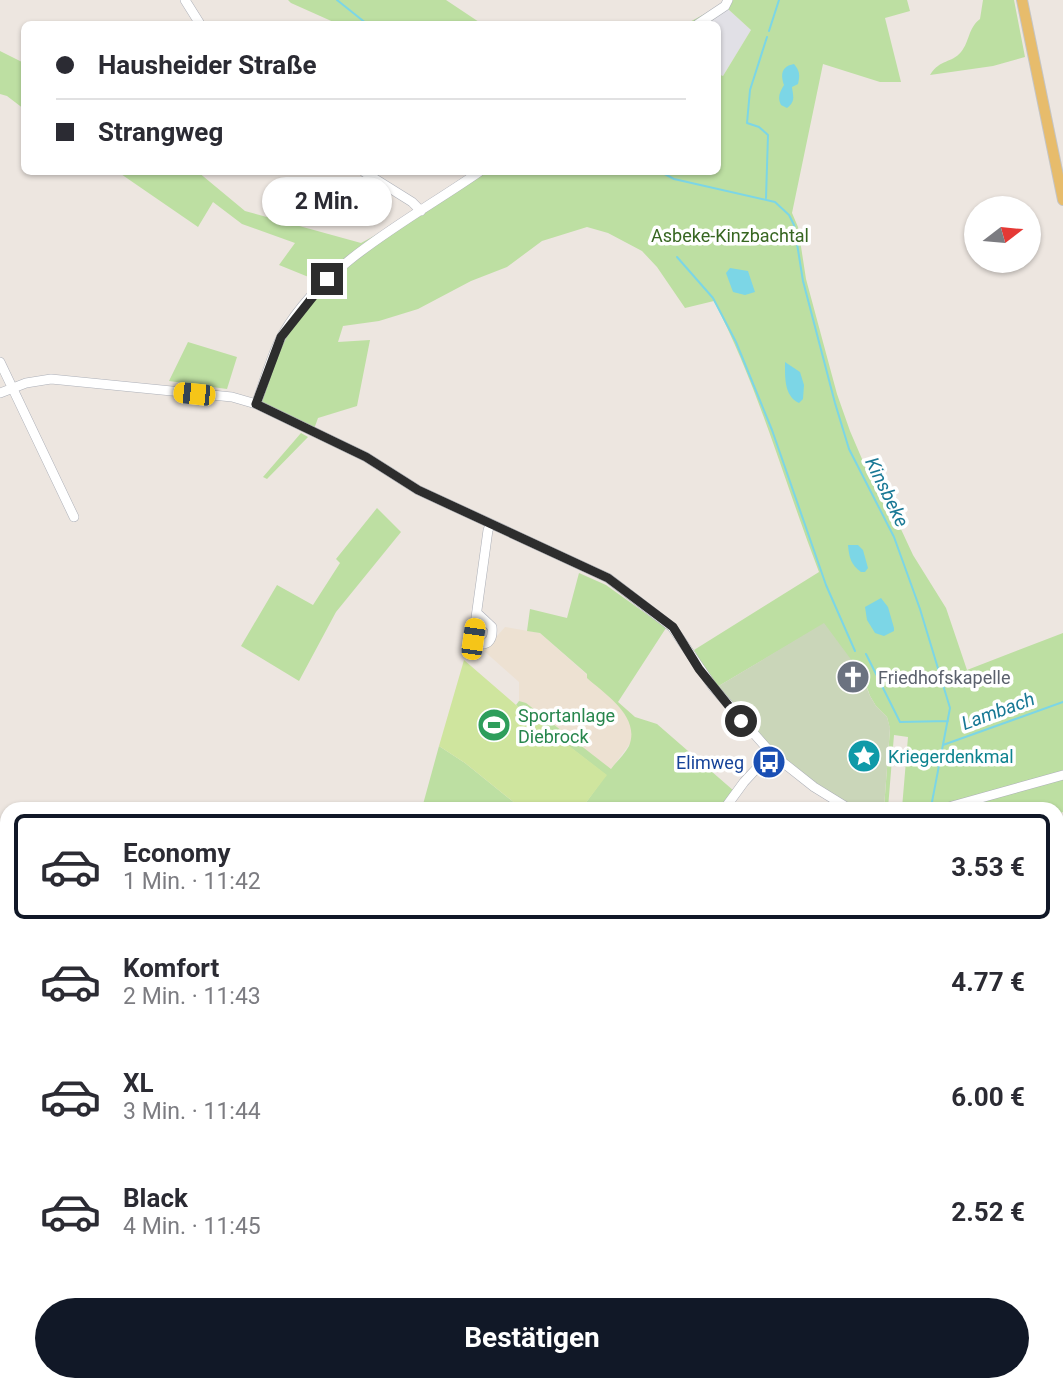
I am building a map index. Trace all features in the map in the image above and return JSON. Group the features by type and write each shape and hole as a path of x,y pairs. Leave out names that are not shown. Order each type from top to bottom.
{"main road":[{"path":"1022,0 1063,200"}],"street":[{"path":"185,0 198,21"},
{"path":"702,21 725,6 728,0"},
{"path":"369,175 412,202 421,211"},
{"path":"256,404 281,337 327,279 366,247 475,175"},
{"path":"0,362 74,517"},
{"path":"0,393 36,380 51,379 232,397 256,404 366,457 418,490 608,578 679,635 712,687 771,753 814,787 838,802"},
{"path":"477,613 491,524"},
{"path":"729,802 771,753"},
{"path":"966,802 1063,775"}],"shaded area":[{"path":"728,9 751,30 723,76 721,21 711,21"},
{"path":"505,627 540,633 644,725 611,769 519,701 519,682 484,651"}],"green space":[{"path":"288,0 446,0 478,21 331,21"},
{"name":"Asbeke-Kinzbachtal","path":"730,0 907,0 910,11 885,18 901,82 880,82 823,64 792,213 798,227 806,279 837,394 850,431 868,473 893,512 913,555 946,608 967,670 1063,633 1063,802 903,802 908,737 894,735 888,802 884,802 890,729 887,717 876,706 864,679 824,624 717,687 694,650 819,572 758,401 714,301 685,308 657,267 642,251 608,233 587,227 542,241 507,267 471,281 418,309 379,321 343,326 338,342 370,340 357,406 318,418 314,429 259,403 284,337 325,276 315,286 311,278 279,265 295,243 242,224 213,202 198,227 122,175 202,175 245,211 361,243 420,211 477,175 721,175 721,75 723,76 751,30 728,9 711,21 692,21"},
{"path":"983,0 1014,0 1025,57 993,66 930,75 938,66 961,52 973,26 980,19"},
{"path":"0,51 21,62 21,107 0,94"},
{"path":"188,342 237,357 227,389 169,381"},
{"path":"301,433 308,437 267,479 263,477"},
{"path":"377,508 401,532 336,612 299,681 241,646 277,585 313,605 340,563 336,559"},
{"path":"579,573 606,585 666,628 618,702 635,717 657,724 734,791 726,802 586,802 606,775 516,705 519,701 526,703 611,769 629,746 630,725 619,707 587,678 587,674 540,633 527,631 530,609 567,618"},
{"path":"824,623 861,673 876,706 887,717 890,728 884,802 846,802 789,767 717,687"},
{"name":"Sportanlage Diebrock","path":"464,660 516,705 607,775 587,802 514,802 439,746"},
{"path":"439,746 514,802 424,802"}],"water":[{"path":"794,64 799,81 792,87 793,101 787,108 781,105 779,99 784,85 782,74 787,67"},
{"path":"730,268 748,271 755,292 745,295 733,292 726,273"},
{"path":"785,362 800,372 804,385 803,399 799,403 788,391"},
{"path":"848,545 858,545 863,550 868,568 865,572 861,572 853,564"},
{"path":"881,598 888,607 894,628 894,631 884,636 875,633 867,620 865,607"}],"waterway":[{"path":"337,0 363,21"},
{"path":"769,31 779,0"},
{"path":"766,198 768,135 759,127 747,123 750,90 767,37"},
{"name":"Kinsbeke","path":"667,175 775,202 789,215 794,225 803,281 849,449 894,537 920,609 950,708 932,802"},
{"path":"677,257 713,298 736,342 772,430 826,585 855,651"},
{"path":"866,654 900,722 948,721"},
{"name":"Lambach","path":"943,745 1063,702"}],"place":[{"name":"Friedhofskapelle","path":"853,677"},
{"name":"Sportanlage Diebrock","path":"494,725"},
{"name":"Kriegerdenkmal","path":"864,756"},
{"name":"Elimweg","path":"769,762"}],"route":[{"path":"327,279 285,329 256,404 366,457 418,490 608,578 673,627 712,687 741,721"}]}
